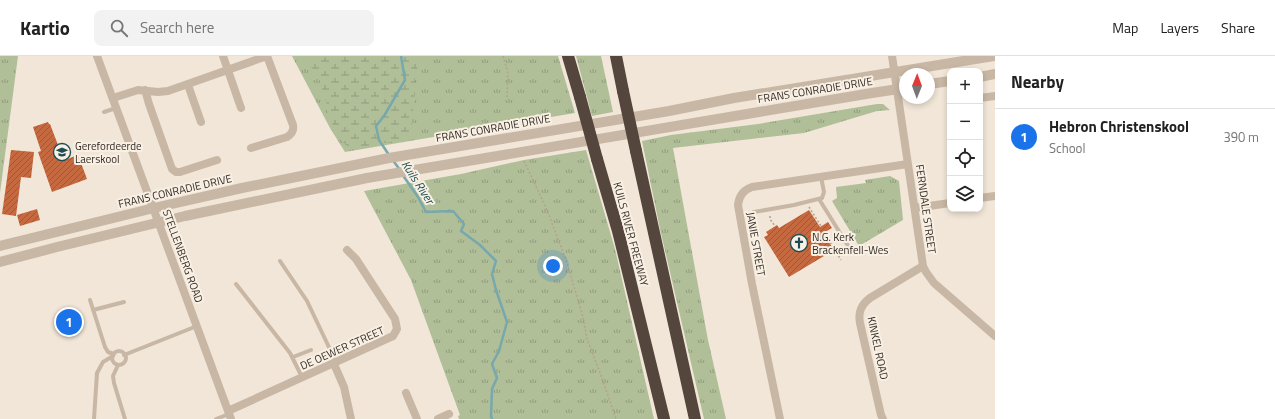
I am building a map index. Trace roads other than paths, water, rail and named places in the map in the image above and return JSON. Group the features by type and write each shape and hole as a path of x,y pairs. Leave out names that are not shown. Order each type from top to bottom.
{"highway":[{"name":"KUILS RIVER FREEWAY","path":"568,56 618,231 664,419"},
{"name":"KUILS RIVER FREEWAY","path":"616,56 695,419"}],"street":[{"name":"STELLENBERG ROAD","path":"97,56 229,415"},
{"path":"223,56 241,108"},
{"path":"113,98 132,91 145,90 160,92 188,85 267,56 293,124 293,130 287,137 252,148"},
{"name":"FERNDALE STREET","path":"892,56 899,83"},
{"name":"FRANS CONRADIE DRIVE","path":"0,246 250,186 407,155 669,111 734,98 994,56"},
{"path":"983,76 995,74"},
{"path":"935,83 947,81"},
{"path":"188,85 201,122"},
{"name":"FRANS CONRADIE DRIVE","path":"0,262 57,247 246,203 378,176 899,89"},
{"path":"145,90 172,170 180,172 217,160"},
{"path":"983,98 995,96"},
{"name":"FERNDALE STREET","path":"902,104 908,164 923,266 934,283 995,336"},
{"name":"JANIE STREET","path":"780,419 752,284 738,205 743,192 752,187 908,164"},
{"path":"983,198 995,196"},
{"path":"915,208 947,203"},
{"name":"DE OEWER STREET","path":"229,415 302,378 392,338 395,334 397,329 395,319 356,259 347,250"},
{"name":"KINKEL ROAD","path":"883,419 859,313 863,304 870,298 923,266"},
{"path":"335,363 344,387 351,419"},
{"path":"406,393 417,419"},
{"path":"438,419 449,414"}],"lane":[{"path":"104,112 116,108"},
{"path":"754,212 819,199 823,196 824,192 821,176"},
{"path":"819,199 850,249"},
{"path":"280,261 307,301 335,363"},
{"path":"236,284 293,358 302,378"},
{"path":"90,300 105,347 108,352 113,355"},
{"path":"94,310 124,302"},
{"path":"94,419 97,373 103,362 120,352 124,355 197,326"},
{"path":"293,358 311,350"},
{"path":"113,355 113,362 118,365"},
{"path":"124,355 126,357 124,363 118,365 113,376 126,419"},
{"path":"216,419 229,415"}],"waterway":[{"name":"Kuils River","path":"389,155 379,140 376,126 384,116 405,80 401,56"},
{"name":"Kuils River","path":"392,159 400,170"},
{"name":"Kuils River","path":"402,174 418,197 426,212 453,211 464,224 461,231 480,245 496,261 492,274 507,322 499,351 492,364 497,378 492,389 492,419"}],"place":[{"name":"Gerefordeerde Laerskool","path":"62,152"},
{"name":"N.G. Kerk Brackenfell-Wes","path":"799,243"},
{"name":"Hebron Christenskool","path":"69,322"}]}
